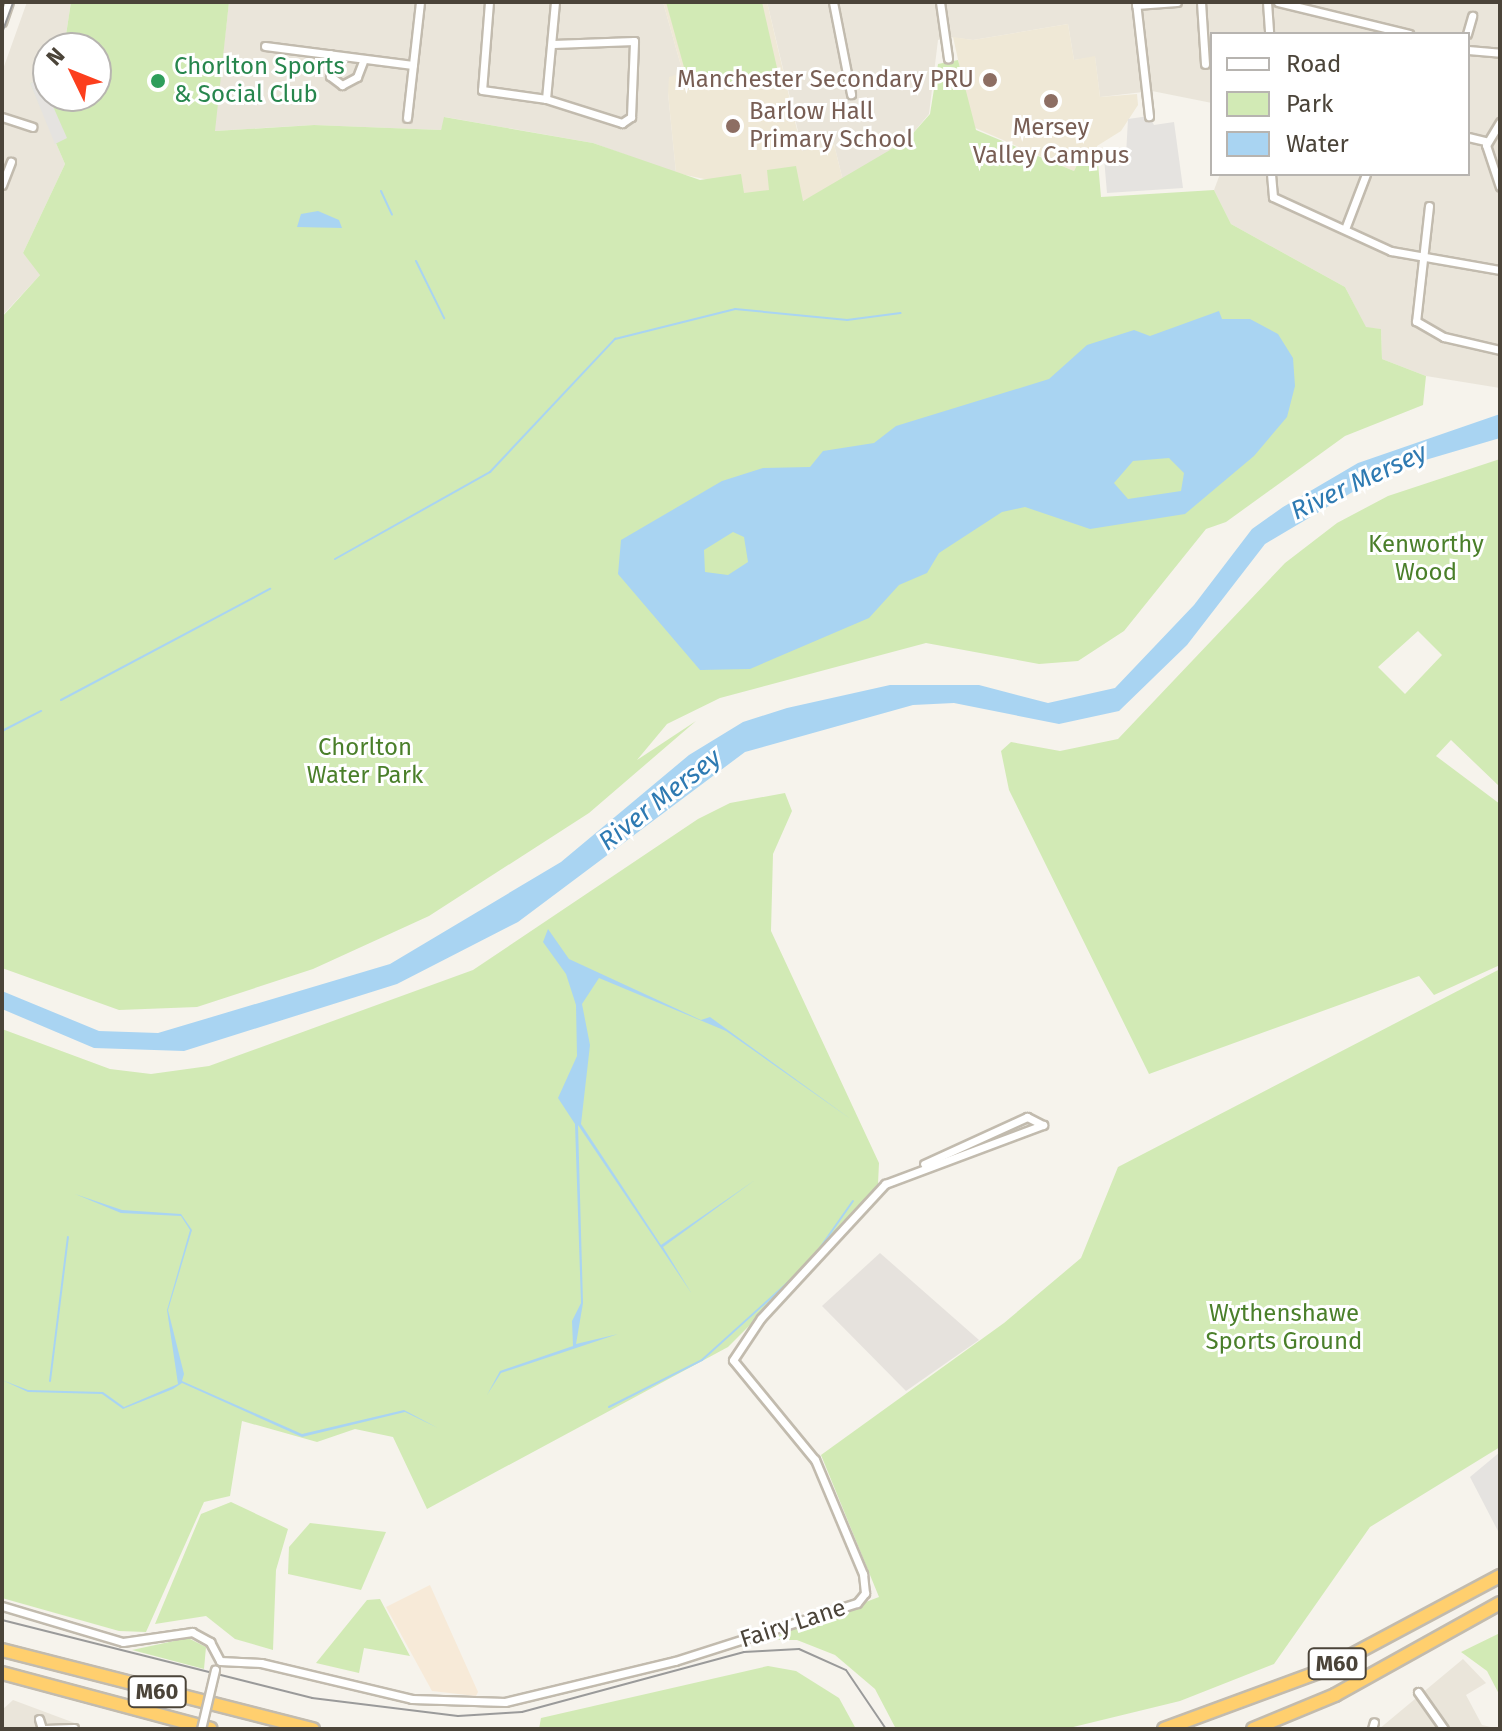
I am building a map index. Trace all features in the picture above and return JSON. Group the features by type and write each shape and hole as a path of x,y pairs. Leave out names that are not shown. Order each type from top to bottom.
{"highway":[{"name":"M60","path":"1164,1729 1324,1670 1500,1576"},
{"name":"M60","path":"1253,1729 1335,1695 1500,1603"},
{"name":"M60","path":"2,1650 313,1729"},
{"name":"M60","path":"2,1673 211,1729"}],"street":[{"path":"2,22 9,2"},
{"path":"407,118 420,2"},
{"path":"489,2 482,90 546,99 622,123 631,117 634,41 553,44"},
{"path":"546,99 555,2"},
{"path":"833,2 851,94"},
{"path":"940,2 948,58"},
{"path":"1149,116 1136,4 1177,2"},
{"path":"1201,2 1205,64"},
{"path":"1267,2 1269,32"},
{"path":"1278,2 1320,6 1382,31"},
{"path":"1468,32 1472,16"},
{"path":"265,46 413,65"},
{"path":"1470,50 1500,53"},
{"path":"330,54 330,76 342,85 357,77 364,59"},
{"path":"2,117 32,127"},
{"path":"1486,141 1500,122"},
{"path":"1470,137 1486,141"},
{"path":"1486,141 1500,187"},
{"path":"2,185 11,162"},
{"path":"1271,176 1273,197 1345,229 1422,258 1500,270"},
{"path":"1345,229 1365,176"},
{"path":"1429,206 1422,258 1419,325 1500,350"},
{"name":"Fairy Lane","path":"220,1661 261,1663 412,1699 505,1702 675,1661 857,1603 865,1593 863,1574 815,1460 733,1360 761,1318 874,1192 924,1164 1043,1125"},
{"path":"2,1606 123,1642 192,1632 210,1642 220,1661 201,1729"},
{"path":"1418,1692 1444,1729"},
{"path":"39,1719 43,1729 74,1728"}],"shaded area":[{"path":"27,2 71,2 66,32 32,32 32,112 43,112 65,164 23,253 41,274 2,316 2,72"},
{"path":"229,2 663,2 683,73 668,93 676,173 593,143 445,117 441,130 314,125 214,131"},
{"name":"Barlow Hall Primary School","path":"663,2 767,2 802,151 834,144 843,181 736,234 709,180 676,173 669,77 683,73"},
{"path":"767,2 1500,2 1500,388 1426,376 1382,359 1381,329 1366,328 1345,287 1231,224 1214,190 1219,176 1470,176 1470,32 1210,32 1210,103 1152,91 1100,97 1095,57 1074,60 1068,24 973,40 949,37 938,40 929,114 907,140 843,181 834,144 803,152"},
{"name":"Mersey Valley Campus","path":"1068,24 1074,60 1095,56 1100,97 1137,94 1138,105 1121,131 1097,146 1098,163 1078,163 1074,171 973,127 953,37 973,40"},
{"path":"42,112 56,112 67,138 55,144"},
{"path":"1149,116 1154,125 1174,122 1183,188 1107,193 1104,158 1126,155 1128,119"},
{"path":"880,1253 979,1340 906,1391 822,1306"},
{"path":"1500,1452 1500,1530 1498,1531 1470,1477"},
{"path":"430,1585 478,1692 476,1696 432,1691 386,1607"},
{"path":"1463,1659 1486,1683 1466,1695 1482,1725 1500,1729 1379,1729"},
{"path":"13,1700 80,1725 79,1729 2,1729 2,1710"}],"green space":[{"name":"Chorlton Water Park","path":"71,2 229,2 215,131 314,125 441,130 444,117 593,143 700,180 741,174 744,193 769,190 767,170 796,166 803,201 907,140 930,114 938,64 958,60 976,130 1074,171 1078,163 1098,163 1101,197 1214,190 1231,224 1345,287 1366,327 1381,329 1382,359 1426,376 1423,405 1345,436 1226,522 1206,529 1124,631 1078,661 1039,664 926,643 720,698 667,724 637,760 696,721 589,813 429,916 313,969 197,1007 119,1010 2,968 2,317 40,275 23,253 65,164 43,112 112,112 112,32 66,32"},
{"path":"666,2 762,2 780,81 690,89"},
{"name":"Kenworthy Wood","path":"1500,459 1500,787 1451,740 1436,756 1500,804 1500,965 1434,995 1419,976 1149,1074 1009,790 1001,751 1011,742 1060,751 1118,739 1285,563 1337,523 1388,496","holes":["1418,631 1442,655 1405,694 1378,667"]},
{"path":"785,793 792,811 773,854 771,931 879,1163 878,1184 805,1270 728,1347 427,1509 393,1437 355,1429 317,1442 242,1421 230,1496 204,1502 146,1632 119,1631 2,1598 2,1029 110,1069 151,1074 209,1066 473,970 698,819 730,803"},
{"name":"Wythenshawe Sports Ground","path":"1500,969 1500,1447 1370,1527 1274,1664 1180,1701 1065,1729 896,1729 875,1689 835,1655 797,1640 765,1640 879,1597 821,1455 1004,1323 1081,1258 1118,1167"},
{"path":"231,1502 288,1529 276,1570 273,1650 235,1639 206,1616 155,1624 201,1514"},
{"path":"310,1523 386,1532 361,1590 288,1574 289,1547"},
{"path":"380,1599 410,1656 364,1648 359,1673 316,1663 367,1600"},
{"path":"1500,1633 1500,1696 1487,1671 1461,1652"},
{"path":"188,1638 206,1647 204,1669 132,1650"},
{"path":"768,1666 796,1671 839,1698 856,1729 539,1729 541,1718"}],"water":[{"path":"318,211 339,220 342,228 297,227 301,214"},
{"path":"1219,311 1222,319 1250,319 1278,334 1293,358 1295,386 1287,417 1254,456 1185,514 1090,529 1025,507 1002,512 939,553 927,573 899,585 869,618 750,669 700,670 618,574 621,540 722,481 763,468 810,467 823,451 874,443 896,426 1049,379 1087,345 1134,330 1150,336","holes":["1169,458 1184,473 1181,491 1128,499 1114,483 1133,461","733,532 744,537 748,562 728,575 705,572 704,550"]},
{"name":"River Mersey","path":"1500,414 1500,438 1388,471 1265,544 1187,645 1119,711 1059,724 954,703 913,705 745,752 518,922 397,984 184,1051 94,1048 2,1009 2,991 99,1031 158,1033 390,964 561,862 689,755 743,722 787,708 890,685 979,685 1048,703 1115,688 1194,605 1252,529 1358,463"},
{"path":"548,929 569,959 701,1020 710,1017 852,1120 726,1031 599,978 582,1004 590,1045 581,1124 661,1245 755,1180 663,1247 692,1294 578,1125 583,1303 576,1344 618,1334 501,1373 487,1395 500,1371 573,1346 572,1321 581,1303 575,1124 558,1098 577,1056 576,1005 566,974 543,942"},
{"path":"75,1194 122,1210 181,1214 192,1230 168,1310 184,1374 182,1381 302,1434 404,1410 438,1428 405,1412 302,1437 182,1383 123,1409 102,1394 28,1392 2,1380 28,1390 103,1392 124,1407 178,1384 167,1310 190,1230 181,1216 121,1213"}],"waterway":[{"path":"381,191 392,215"},
{"path":"416,261 444,318"},
{"path":"335,559 490,472 615,339 735,309 847,320 901,313"},
{"path":"61,700 270,589"},
{"path":"2,731 41,711"},
{"path":"815,1255 853,1201"},
{"path":"50,1381 68,1237"},
{"path":"609,1407 702,1360 794,1277"}],"tram line":[{"path":"2,33 13,2"},
{"path":"2,1620 312,1698 458,1716 522,1712 744,1652 799,1649 846,1670 886,1729"}],"place":[{"name":"Manchester Secondary PRU","path":"990,80"},
{"name":"Chorlton Sports & Social Club","path":"158,81"},
{"name":"Mersey Valley Campus","path":"1051,101"},
{"name":"Barlow Hall Primary School","path":"733,126"}]}
